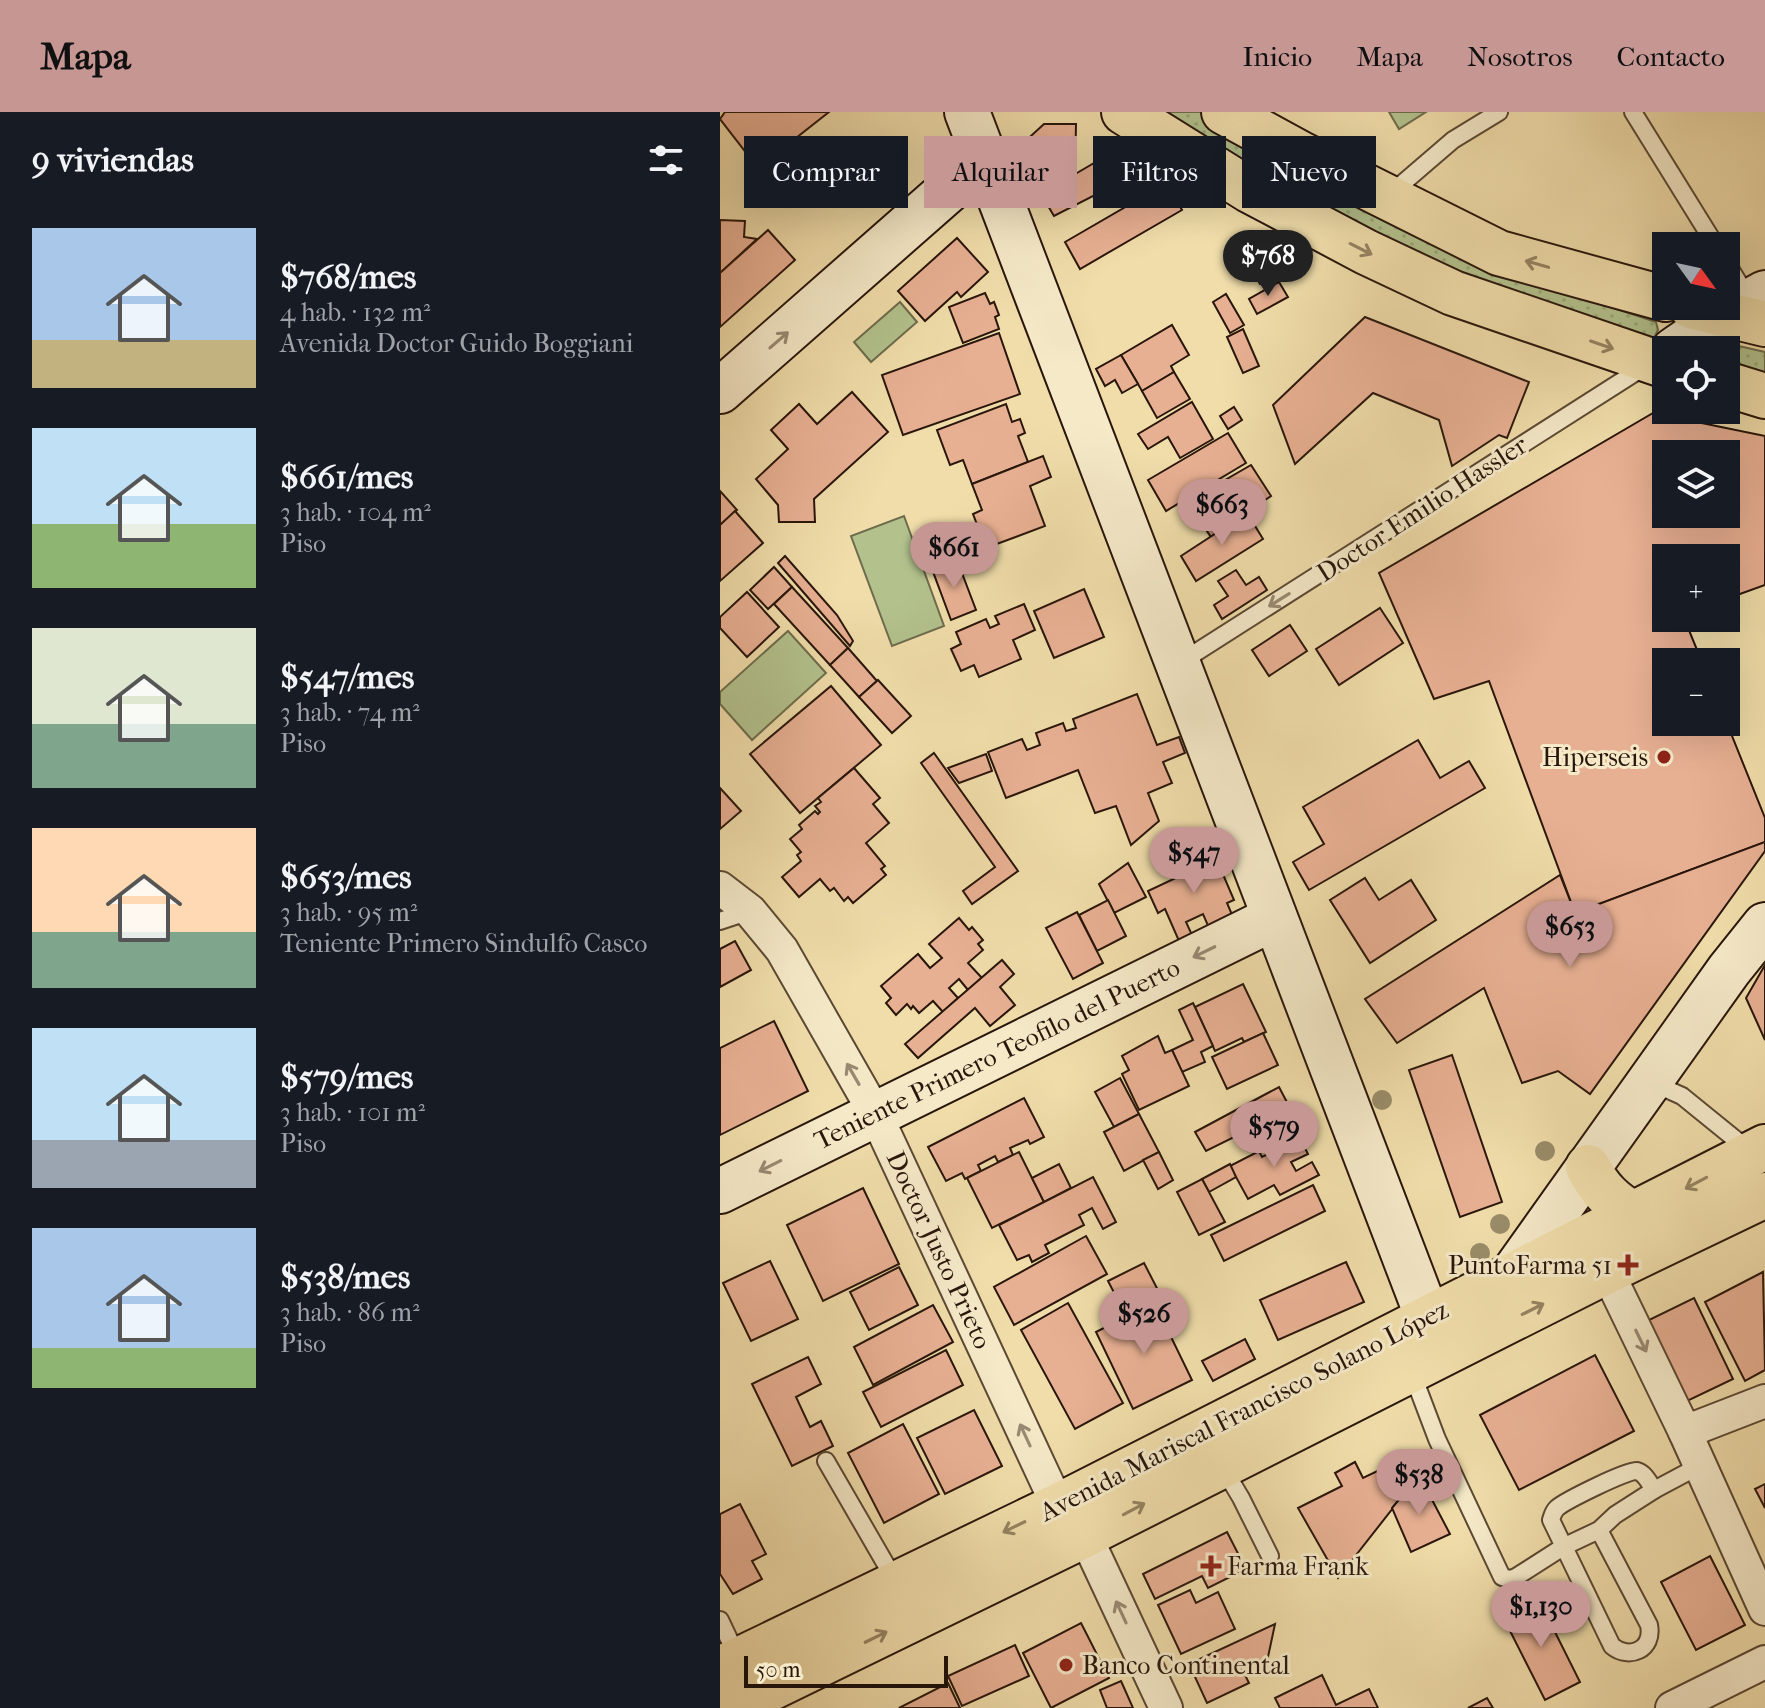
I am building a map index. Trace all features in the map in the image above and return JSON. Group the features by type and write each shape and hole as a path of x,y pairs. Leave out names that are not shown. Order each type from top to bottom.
{"main road":[{"path":"1124,112 1249,190 1453,293 1652,354"},
{"path":"1224,112 1499,253 1652,295"},
{"path":"1740,388 1765,396"},
{"name":"Avenida Mariscal Francisco Solano López","path":"730,1708 1428,1318 1759,1150"},
{"path":"1588,1167 1598,1187 1618,1206 1635,1215"},
{"name":"Avenida Mariscal Francisco Solano López","path":"730,1664 897,1583 1221,1464 1765,1195"}],"street":[{"path":"967,112 976,136"},
{"path":"720,391 928,208"},
{"path":"1003,208 1428,1318"},
{"name":"Doctor Emilio Hassler","path":"1697,336 1721,320"},
{"name":"Doctor Justo Prieto","path":"720,888 750,911 782,950 875,1113 1071,1520 1166,1708"},
{"name":"Teniente Primero Teofilo del Puerto","path":"720,1191 1274,918"},
{"path":"1339,1408 1369,1374 1482,1318 1649,1081 1765,925"},
{"path":"1607,1271 1685,1432 1765,1609"},
{"path":"1685,1432 1765,1401"},
{"path":"1672,1708 1765,1662"}],"lane":[{"path":"1388,197 1453,140 1499,112"},
{"path":"1633,112 1707,232"},
{"name":"Doctor Emilio Hassler","path":"1178,663 1652,366"},
{"path":"720,921 750,911"},
{"path":"1649,1081 1682,1096 1759,1150"},
{"path":"1411,1371 1437,1439 1502,1577 1516,1577 1563,1547 1599,1530 1615,1515 1654,1490 1699,1466"},
{"path":"826,1461 897,1583"},
{"path":"1221,1464 1270,1556"},
{"path":"1599,1530 1649,1625 1651,1633 1646,1644 1631,1654 1620,1653 1612,1646 1551,1520 1558,1507 1632,1470 1639,1471 1654,1490"},
{"path":"720,1620 730,1664"}],"green space":[{"path":"1155,112 1201,112 1242,136 1242,165 1226,156 1226,136 1194,136"},
{"path":"1389,112 1426,112 1399,129"},
{"path":"1376,203 1538,283 1656,322 1658,330 1652,340 1433,267 1322,208 1376,208"},
{"path":"900,302 917,322 871,362 854,342"},
{"path":"1740,346 1765,352 1765,378 1740,372"},
{"path":"904,516 944,626 892,646 851,536"},
{"path":"788,631 826,673 752,740 720,704 720,692"}],"building":[{"path":"725,112 829,112 799,136 744,136 744,150 720,119"},
{"path":"1044,124 1076,124 1076,136 1031,136"},
{"path":"1093,164 1093,196 1077,204 1077,173"},
{"path":"1049,208 1070,208 1054,216"},
{"path":"1124,208 1182,210 1080,269 1065,242"},
{"path":"720,220 745,221 744,237 757,239 720,273"},
{"path":"768,230 795,260 720,327 720,273"},
{"path":"1284,237 1298,262 1260,284 1246,259"},
{"path":"957,238 988,272 961,297 957,292 925,321 898,291"},
{"path":"1279,282 1288,297 1257,314 1249,299"},
{"path":"985,293 990,304 994,302 999,315 995,317 999,329 963,343 949,307"},
{"path":"1226,294 1244,325 1230,333 1213,302"},
{"path":"1365,317 1529,382 1507,438 1499,435 1452,466 1439,420 1373,393 1295,464 1273,405"},
{"path":"1172,325 1189,355 1171,366 1174,372 1142,391 1121,355"},
{"path":"1243,329 1259,366 1243,373 1227,337"},
{"path":"999,333 1020,394 903,435 882,375"},
{"path":"1121,355 1138,384 1122,393 1115,380 1105,386 1096,369"},
{"path":"1174,372 1190,399 1157,418 1142,391"},
{"path":"852,392 888,432 814,499 815,522 779,522 778,505 756,479 788,449 771,430 799,404 817,424"},
{"path":"1192,402 1213,439 1180,458 1168,437 1148,449 1138,434"},
{"path":"1006,404 1012,422 1020,419 1025,433 1018,436 1028,462 972,484 963,460 950,465 937,430"},
{"path":"1234,407 1242,420 1228,429 1220,416"},
{"path":"1652,414 1652,424 1707,424 1765,436 1765,585 1740,594 1740,544 1652,544 1652,632 1690,632 1696,648 1652,648 1652,736 1732,736 1765,818 1765,842 1575,913 1489,681 1434,699 1379,573"},
{"path":"1228,433 1246,463 1166,511 1148,480"},
{"path":"1043,456 1051,477 1030,486 1045,526 986,548 973,514 982,510 972,484"},
{"path":"1251,465 1271,496 1211,537 1187,502"},
{"path":"720,491 737,510 720,525"},
{"path":"735,511 763,543 720,581 720,525"},
{"path":"1247,513 1263,539 1196,581 1181,556"},
{"path":"785,556 837,615 853,641 850,646 778,563"},
{"path":"957,560 976,610 951,620 932,569"},
{"path":"774,567 792,587 768,609 750,590"},
{"path":"1236,570 1246,585 1259,577 1267,590 1222,619 1214,605 1228,596 1218,581"},
{"path":"792,587 848,648 830,665 774,604"},
{"path":"1084,589 1104,637 1054,658 1034,611"},
{"path":"747,592 779,627 747,657 720,628 720,617"},
{"path":"1024,604 1035,630 1013,640 1021,659 979,677 974,665 961,671 951,649 961,644 956,632 986,619 990,628 999,624 995,616"},
{"path":"1380,608 1403,643 1339,685 1316,649"},
{"path":"1290,625 1307,651 1269,676 1252,650"},
{"path":"848,648 877,681 859,697 830,665"},
{"path":"878,680 911,716 892,733 859,697"},
{"path":"831,686 881,745 800,813 750,754"},
{"path":"1137,694 1157,745 1179,737 1185,753 1163,762 1172,783 1148,793 1159,821 1131,845 1116,806 1095,813 1078,770 1006,798 988,752 1022,739 1027,750 1040,745 1036,733 1063,723 1066,731 1076,728 1073,719"},
{"path":"1418,740 1440,778 1469,761 1485,788 1309,890 1293,862 1324,844 1303,807"},
{"path":"934,753 1018,871 972,904 963,891 995,867 921,763"},
{"path":"986,754 992,771 959,783 948,768"},
{"path":"854,768 880,798 873,804 889,823 866,843 885,866 881,869 886,875 853,903 848,897 844,901 834,888 830,891 820,879 799,897 782,877 801,861 797,855 801,852 790,839 802,829 799,825 815,811 820,812 815,806 821,802 818,798"},
{"path":"720,788 741,811 720,829"},
{"path":"1765,842 1765,851 1590,1094 1558,1071 1522,1083 1484,988 1397,1043 1365,999 1560,875 1575,913"},
{"path":"1204,851 1208,861 1216,858 1234,900 1227,903 1233,917 1209,928 1203,914 1186,922 1192,935 1179,941 1165,909 1158,913 1148,891 1180,876 1175,864"},
{"path":"1128,863 1146,897 1114,913 1099,884"},
{"path":"1365,878 1379,900 1411,880 1436,920 1370,963 1330,900"},
{"path":"1108,900 1126,936 1097,951 1079,915"},
{"path":"1077,912 1103,963 1073,979 1046,928"},
{"path":"959,918 983,940 978,944 983,950 968,963 982,978 968,990 959,979 949,988 958,998 943,1012 933,1001 919,1013 907,1004 896,1015 886,1003 891,998 881,986 918,954 930,968 942,958 929,944"},
{"path":"735,941 751,970 720,987 720,949"},
{"path":"1002,960 1014,974 1000,987 1015,1005 990,1026 975,1008 918,1058 905,1044"},
{"path":"1765,965 1765,1040 1746,998"},
{"path":"1243,984 1266,1032 1244,1042 1242,1038 1215,1051 1195,1007"},
{"path":"1193,1003 1213,1046 1201,1052 1205,1062 1182,1072 1172,1050 1193,1040 1179,1010"},
{"path":"774,1021 808,1091 720,1135 720,1048"},
{"path":"1263,1033 1278,1065 1227,1089 1212,1057"},
{"path":"1158,1036 1165,1053 1172,1050 1189,1086 1139,1110 1122,1074 1129,1070 1122,1056"},
{"path":"1452,1055 1502,1202 1460,1217 1409,1070"},
{"path":"1120,1078 1139,1114 1114,1127 1095,1092"},
{"path":"1279,1087 1300,1127 1280,1137 1277,1129 1244,1147 1238,1135 1206,1151 1195,1132"},
{"path":"1024,1098 1044,1137 1010,1148 1013,1155 998,1162 995,1156 978,1165 981,1171 965,1179 962,1173 946,1181 928,1147"},
{"path":"1139,1114 1159,1152 1124,1171 1104,1132"},
{"path":"1297,1133 1308,1154 1291,1162 1296,1171 1312,1162 1319,1175 1280,1195 1274,1185 1248,1199 1230,1166 1259,1151 1262,1157 1274,1151 1271,1147"},
{"path":"1019,1152 1044,1202 992,1228 967,1178"},
{"path":"1159,1152 1173,1180 1158,1189 1143,1160"},
{"path":"1059,1164 1071,1188 1044,1202 1032,1178"},
{"path":"1230,1164 1236,1177 1209,1192 1202,1179"},
{"path":"1093,1177 1116,1222 1103,1229 1092,1208 1079,1215 1084,1225 1045,1245 1049,1253 1032,1262 1029,1255 1017,1260 999,1225"},
{"path":"1202,1179 1225,1222 1199,1235 1177,1192"},
{"path":"1313,1185 1325,1211 1224,1261 1211,1235"},
{"path":"863,1188 899,1264 823,1301 787,1225"},
{"path":"1086,1236 1107,1274 1014,1325 994,1287"},
{"path":"770,1261 798,1319 751,1341 723,1283"},
{"path":"1346,1262 1364,1302 1278,1340 1260,1300"},
{"path":"1144,1263 1162,1298 1126,1316 1108,1281"},
{"path":"899,1267 918,1305 869,1330 850,1292"},
{"path":"1763,1272 1765,1370 1745,1381 1705,1302"},
{"path":"1694,1298 1733,1379 1685,1402 1647,1321"},
{"path":"1154,1302 1192,1380 1133,1409 1096,1332"},
{"path":"1068,1303 1123,1403 1075,1429 1021,1330"},
{"path":"933,1305 953,1342 873,1385 854,1347"},
{"path":"1245,1339 1255,1359 1213,1381 1202,1361"},
{"path":"946,1350 963,1385 881,1427 863,1392"},
{"path":"1595,1355 1634,1431 1519,1490 1480,1415"},
{"path":"808,1357 821,1384 796,1397 810,1427 821,1421 833,1446 792,1466 752,1384"},
{"path":"974,1410 1002,1466 945,1494 917,1438"},
{"path":"903,1424 939,1494 884,1523 848,1453"},
{"path":"1409,1456 1419,1475 1338,1578 1298,1508 1342,1486 1335,1473 1355,1462 1363,1478"},
{"path":"1419,1475 1450,1534 1411,1552 1392,1508"},
{"path":"1765,1484 1765,1508 1755,1489"},
{"path":"740,1504 766,1554 752,1561 762,1579 733,1594 720,1574 720,1514"},
{"path":"1227,1532 1246,1569 1208,1588 1202,1576 1155,1599 1143,1574"},
{"path":"1710,1556 1745,1625 1696,1650 1661,1582"},
{"path":"1190,1590 1196,1603 1218,1592 1235,1629 1181,1654 1158,1605"},
{"path":"1538,1598 1580,1682 1545,1700 1502,1615"},
{"path":"1081,1623 1109,1678 1051,1708 1023,1653"},
{"path":"1275,1624 1268,1657 1242,1669 1249,1683 1207,1703 1189,1664"},
{"path":"1015,1645 1029,1676 962,1706 948,1676"},
{"path":"1322,1675 1336,1705 1369,1689 1378,1708 1280,1708 1275,1698"},
{"path":"1121,1681 1133,1708 1107,1708 1100,1690"},
{"path":"948,1683 960,1708 899,1708"},
{"path":"1487,1698 1493,1708 1468,1708"}],"place":[{"name":"Hiperseis","path":"1664,757"},
{"name":"PuntoFarma 51","path":"1628,1265"},
{"name":"Farma Frank","path":"1211,1566"},
{"name":"Banco Continental","path":"1066,1665"}]}
